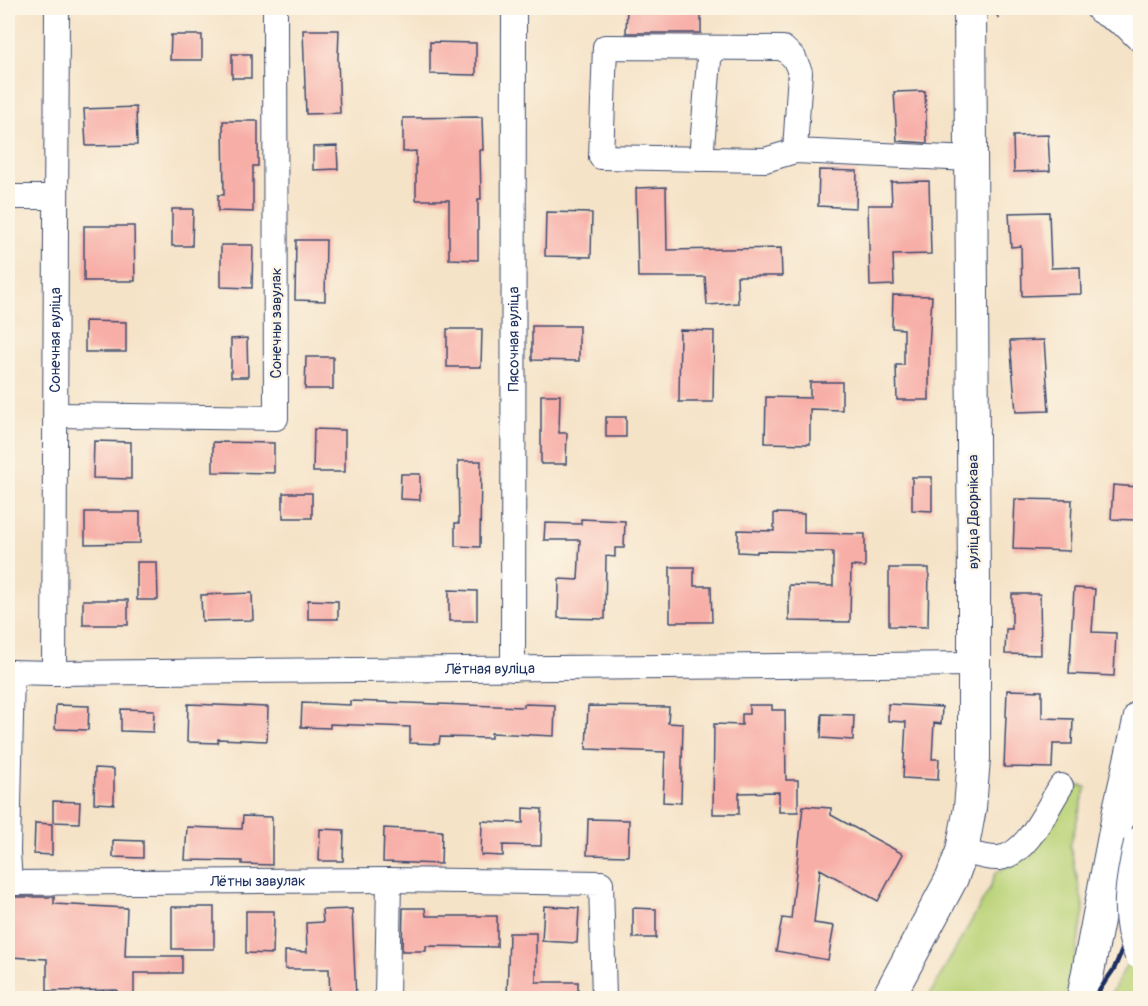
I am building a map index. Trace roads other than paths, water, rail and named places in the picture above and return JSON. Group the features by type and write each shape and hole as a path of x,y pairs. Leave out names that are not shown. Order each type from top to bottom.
{"main road":[{"name":"вуліца Дворнікава","path":"888,999 952,878 962,851 970,808 974,758 974,585 970,8"},
{"path":"1102,8 1128,23 1140,35"},
{"path":"1083,999 1120,805 1140,717"},
{"path":"1140,843 1132,878 1129,910 1134,939 1140,953"}],"street":[{"name":"Сонечная вуліца","path":"54,673 56,415 54,197 57,8"},
{"name":"Сонечны завулак","path":"56,415 276,418 274,8"},
{"name":"Пясочная вуліца","path":"513,669 514,8"},
{"path":"795,151 800,72 794,58 783,48 604,47 601,157 765,160 795,151 971,159"},
{"path":"701,159 710,48"},
{"path":"8,197 54,197"},
{"name":"Лётная вуліца","path":"10,672 973,664"},
{"name":"Лётны завулак","path":"10,672 8,852 10,883 389,880 601,883 604,999"},
{"path":"962,851 1000,858 1012,854 1023,845 1061,786"},
{"path":"387,999 389,880"}],"railway":[{"path":"1094,998 1114,969 1140,908"}]}
